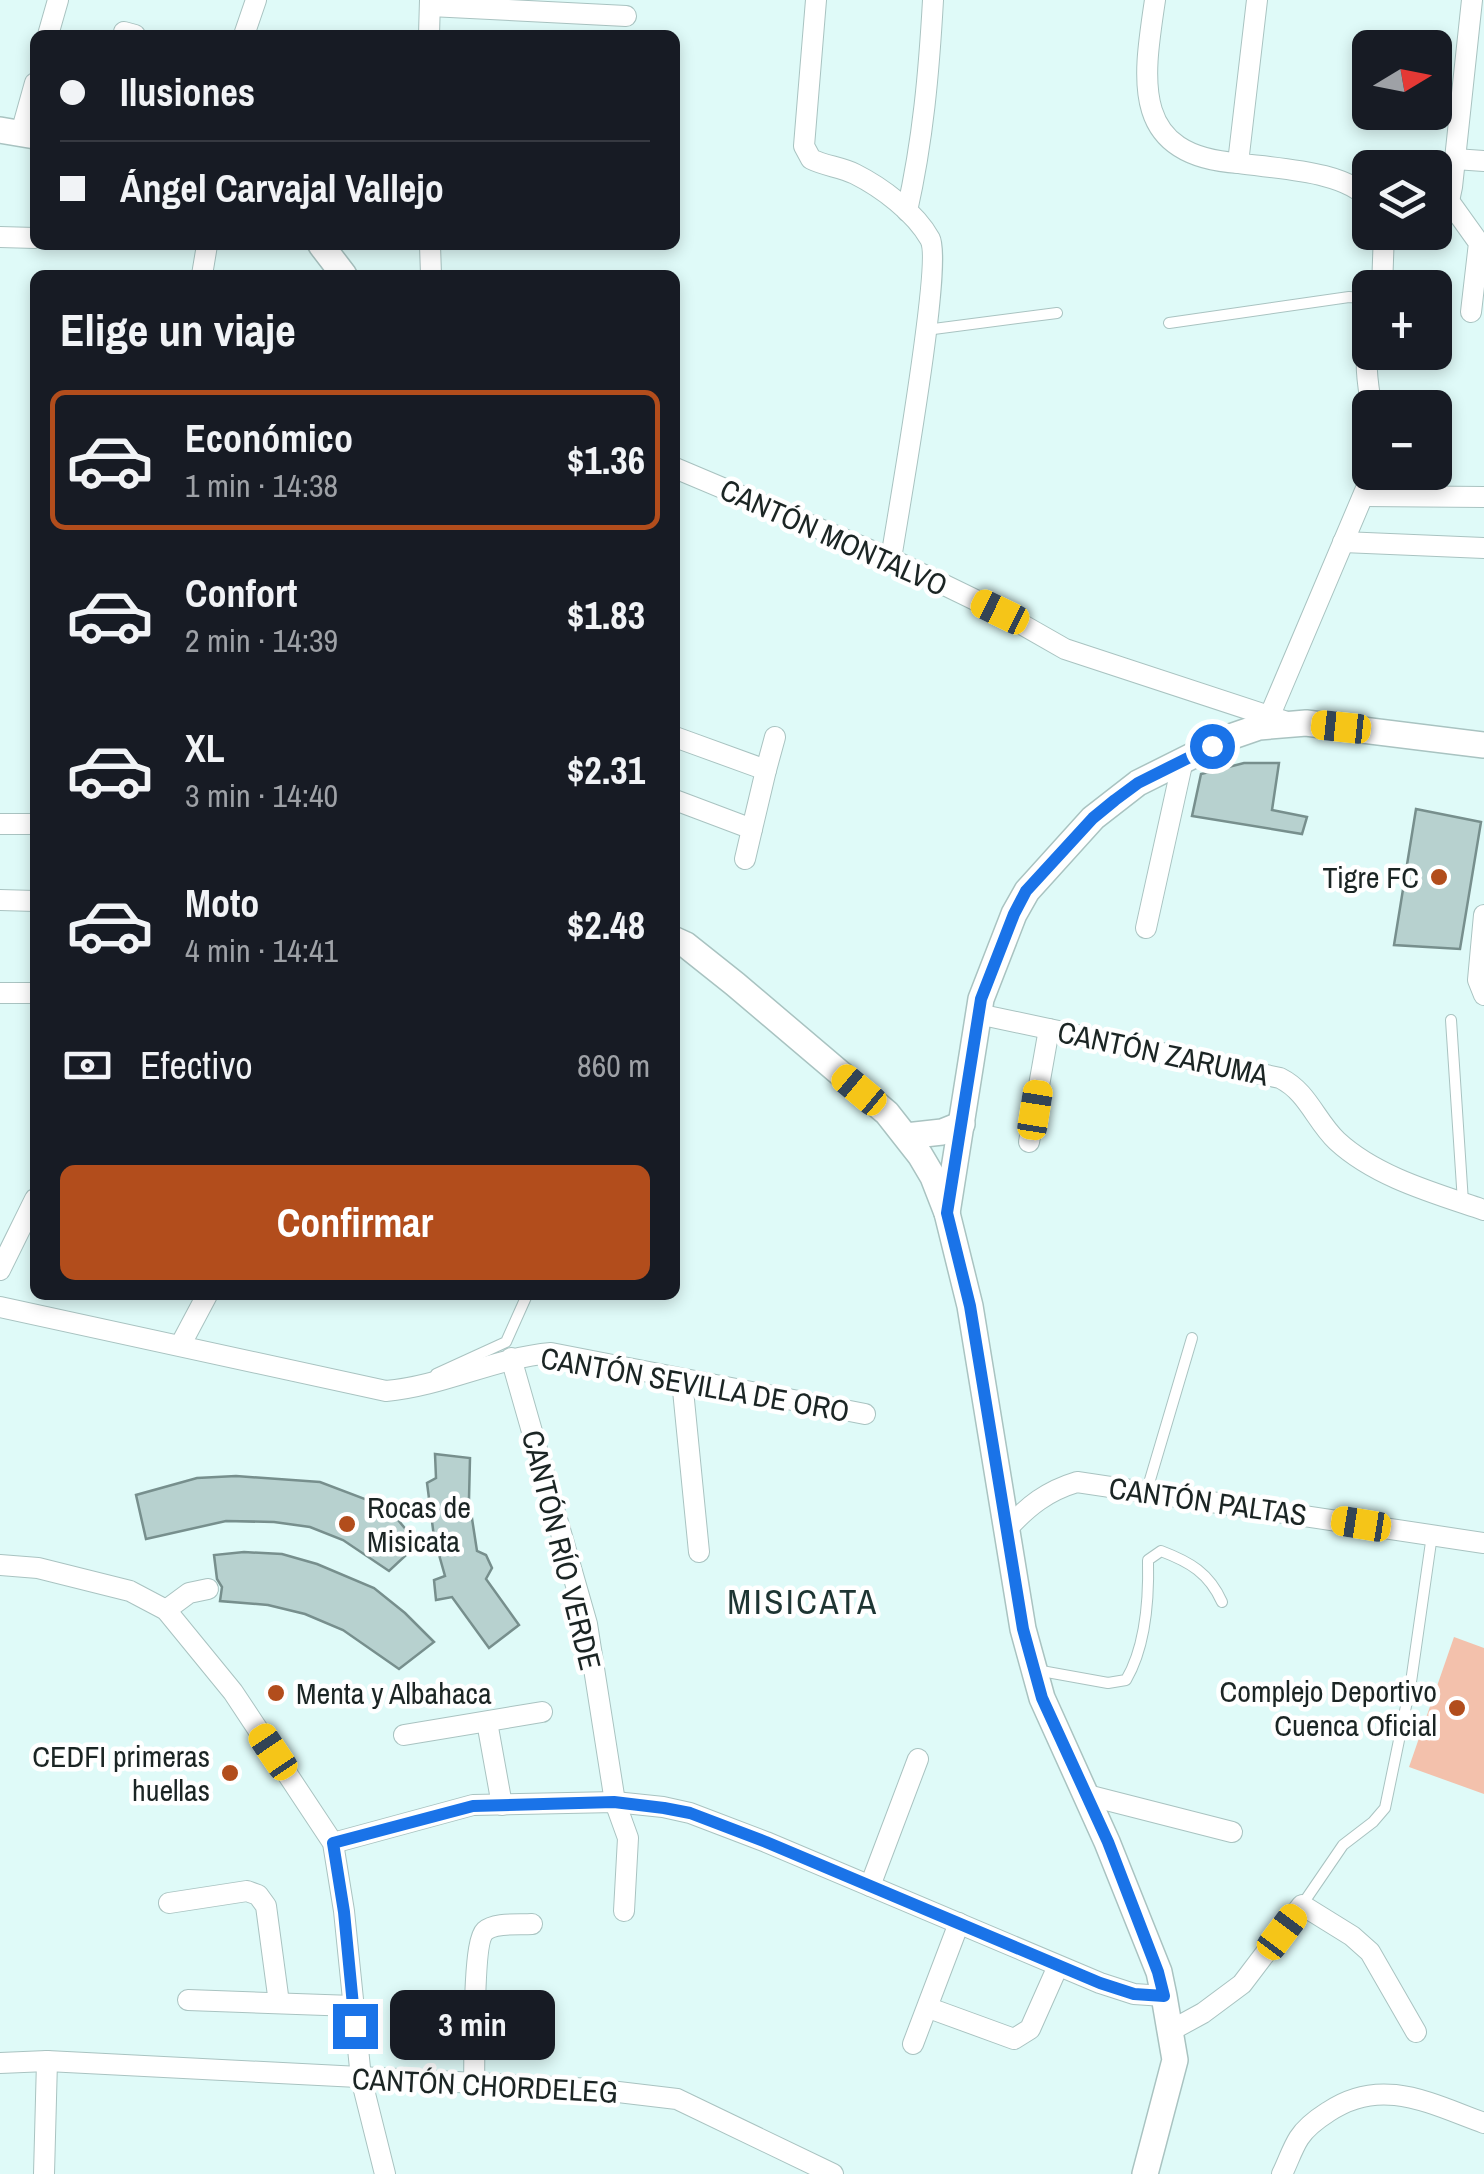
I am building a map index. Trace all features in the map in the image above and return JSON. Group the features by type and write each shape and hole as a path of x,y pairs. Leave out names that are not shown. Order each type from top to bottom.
{"street":[{"path":"49,30 58,0"},
{"path":"246,30 256,0"},
{"path":"816,0 804,146 811,158 852,172 906,211 933,243 934,266 891,559"},
{"path":"906,211 928,92 933,0"},
{"path":"1155,0 1146,60 1147,98 1154,120 1166,137 1194,152 1345,180 1352,185"},
{"path":"1238,163 1257,0"},
{"path":"1452,170 1472,0"},
{"path":"428,30 430,3 626,16"},
{"path":"19,133 30,99"},
{"path":"1455,159 1484,162"},
{"path":"1452,217 1479,243 1471,312"},
{"path":"0,237 30,238"},
{"path":"325,250 340,270"},
{"name":"CANTÓN MONTALVO","path":"680,470 891,559 1065,648 1279,719"},
{"path":"1279,719 1366,490"},
{"path":"1364,496 1484,497"},
{"path":"1346,536 1484,538"},
{"path":"1346,536 1484,548"},
{"path":"947,1213 981,999 1026,891 1093,818 1138,783 1230,737 1279,719 1484,745"},
{"path":"746,859 775,737"},
{"path":"680,739 766,770"},
{"path":"1146,928 1182,760"},
{"path":"680,802 752,829"},
{"path":"0,824 30,824"},
{"path":"0,900 30,901"},
{"path":"1484,914 1478,980 1484,995"},
{"path":"680,942 886,1113 933,1176 947,1213 970,1306 1023,1629 1034,1670 1042,1698 1152,1956 1164,1996 1175,2060 1145,2174"},
{"path":"0,993 30,993"},
{"name":"CANTÓN ZARUMA","path":"978,1014 1280,1078 1304,1094 1335,1139 1366,1161 1399,1179 1484,1210"},
{"path":"1029,1142 1049,1029"},
{"path":"906,1136 942,1132 962,1124"},
{"path":"0,1270 30,1209"},
{"path":"181,1344 204,1300"},
{"name":"CANTÓN SEVILLA DE ORO","path":"0,1307 181,1344 234,1361 386,1391 426,1386 511,1358 551,1353 865,1414"},
{"name":"CANTÓN RÍO VERDE","path":"511,1358 587,1624 614,1802 628,1838 624,1911"},
{"path":"682,1380 699,1552"},
{"name":"CANTÓN PALTAS","path":"1007,1528 1051,1490 1077,1482 1484,1544"},
{"path":"0,1565 38,1568 130,1591 166,1610 233,1692 333,1843 361,2078 385,2174"},
{"path":"166,1610 189,1593 208,1589"},
{"path":"404,1734 542,1712"},
{"path":"487,1722 502,1804"},
{"path":"870,1886 918,1759"},
{"path":"1086,1795 1232,1832"},
{"path":"333,1843 473,1806 614,1802 690,1813 1058,1966 1134,1994 1164,1996"},
{"path":"169,1903 247,1891 258,1895 266,1906 279,2003"},
{"path":"1170,2031 1242,1984 1302,1905 1370,1952 1416,2032"},
{"path":"913,2044 958,1923"},
{"path":"474,2084 480,1939 494,1927 532,1924"},
{"path":"929,2008 1014,2040 1030,2029 1058,1966"},
{"path":"188,2000 352,2006"},
{"path":"44,2174 47,2061"},
{"name":"CANTÓN CHORDELEG","path":"0,2063 47,2061 594,2089 677,2099 833,2174"},
{"path":"1282,2174 1300,2137 1314,2120 1348,2098 1373,2092 1417,2098 1484,2123"}],"lane":[{"path":"1169,323 1352,298"},
{"path":"925,330 1057,313"},
{"path":"1451,1020 1463,1203"},
{"path":"426,1386 438,1372 506,1342 525,1300"},
{"path":"1147,1490 1192,1338"},
{"path":"1302,1905 1343,1845 1385,1808 1411,1682 1432,1535"},
{"path":"1034,1670 1108,1683 1126,1680 1134,1667 1145,1617 1148,1560 1161,1551 1200,1569 1213,1583 1222,1602"}],"shaded area":[{"name":"Complejo Deportivo Cuenca Oficial","path":"1454,1637 1484,1648 1484,1794 1409,1767"}],"building":[{"path":"1244,763 1279,763 1272,810 1307,817 1302,834 1192,816 1201,774"},
{"path":"1416,809 1481,822 1460,949 1394,945"},
{"name":"Rocas de Misicata","path":"435,1454 470,1458 469,1499 477,1551 486,1555 492,1568 486,1579 519,1625 489,1648 452,1597 436,1600 434,1580 445,1576 434,1537 427,1483 436,1478"},
{"name":"Rocas de Misicata","path":"236,1476 320,1482 365,1499 398,1520 418,1544 389,1571 343,1540 310,1527 274,1522 226,1521 146,1539 136,1495 197,1478"},
{"name":"Rocas de Misicata","path":"282,1554 374,1588 434,1642 399,1669 343,1630 305,1614 268,1605 220,1601 222,1587 214,1555"}],"place":[{"name":"Tigre FC","path":"1439,877"},
{"name":"Rocas de Misicata","path":"347,1524"},
{"name":"Menta y Albahaca","path":"276,1693"},
{"name":"Complejo Deportivo Cuenca Oficial","path":"1457,1708"},
{"name":"CEDFI primeras huellas","path":"230,1773"}],"district":[{"name":"MISICATA","path":"803,1601"}],"route":[{"path":"355,2026 333,1843 473,1806 614,1802 690,1813 1100,1983 1134,1994 1164,1996 1108,1842 1042,1698 1023,1629 970,1306 947,1213 981,999 1026,891 1093,818 1115,800 1138,783 1212,746"}]}
